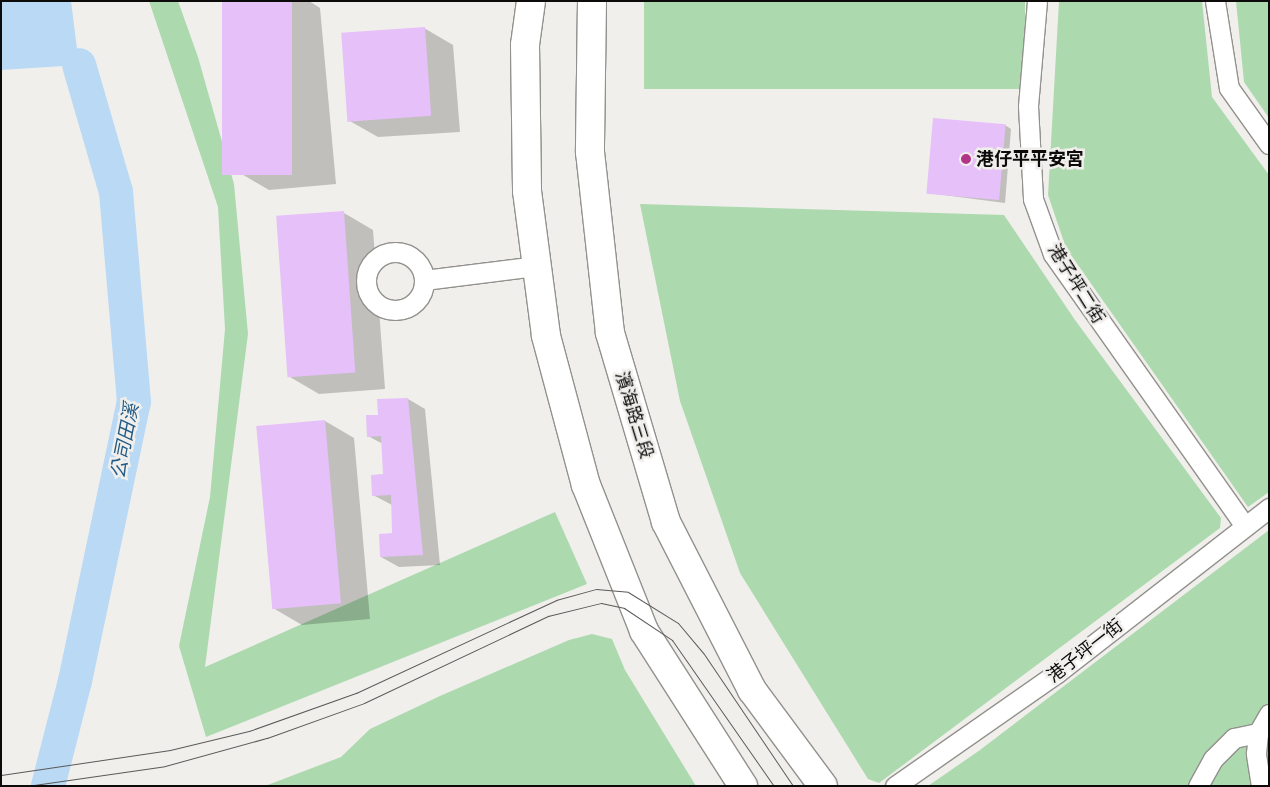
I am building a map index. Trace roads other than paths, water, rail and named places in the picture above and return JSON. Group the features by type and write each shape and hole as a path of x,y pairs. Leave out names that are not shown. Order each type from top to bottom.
{"street":[{"path":"531,1 525,45 527,191 546,336 586,485 644,631 743,786"},
{"name":"濱海路三段","path":"592,1 590,152 610,333 666,522 752,690 823,786"},
{"name":"港子坪二街","path":"1037,1 1028,106 1033,199 1053,254 1245,526"},
{"path":"1215,1 1229,88 1269,144"},
{"path":"424,280 536,266"},
{"name":"港子坪一街","path":"895,786 1057,673 1269,508"},
{"path":"1262,786 1256,753 1258,733 1269,714"},
{"path":"1198,786 1213,759 1234,738 1258,733"}],"water":[{"path":"1,1 71,1 79,65 1,70"}],"waterway":[{"name":"公司田溪","path":"48,786 75,681 134,402 116,192 79,65"}],"tram line":[{"path":"1,775 170,750 249,731 356,693 556,600 596,589 628,592 678,623 704,654 793,786"},
{"path":"27,786 165,766 267,738 364,703 548,616 601,603 624,608 672,640 774,786"}],"place":[{"name":"港仔平平安宮","path":"966,159"}]}
